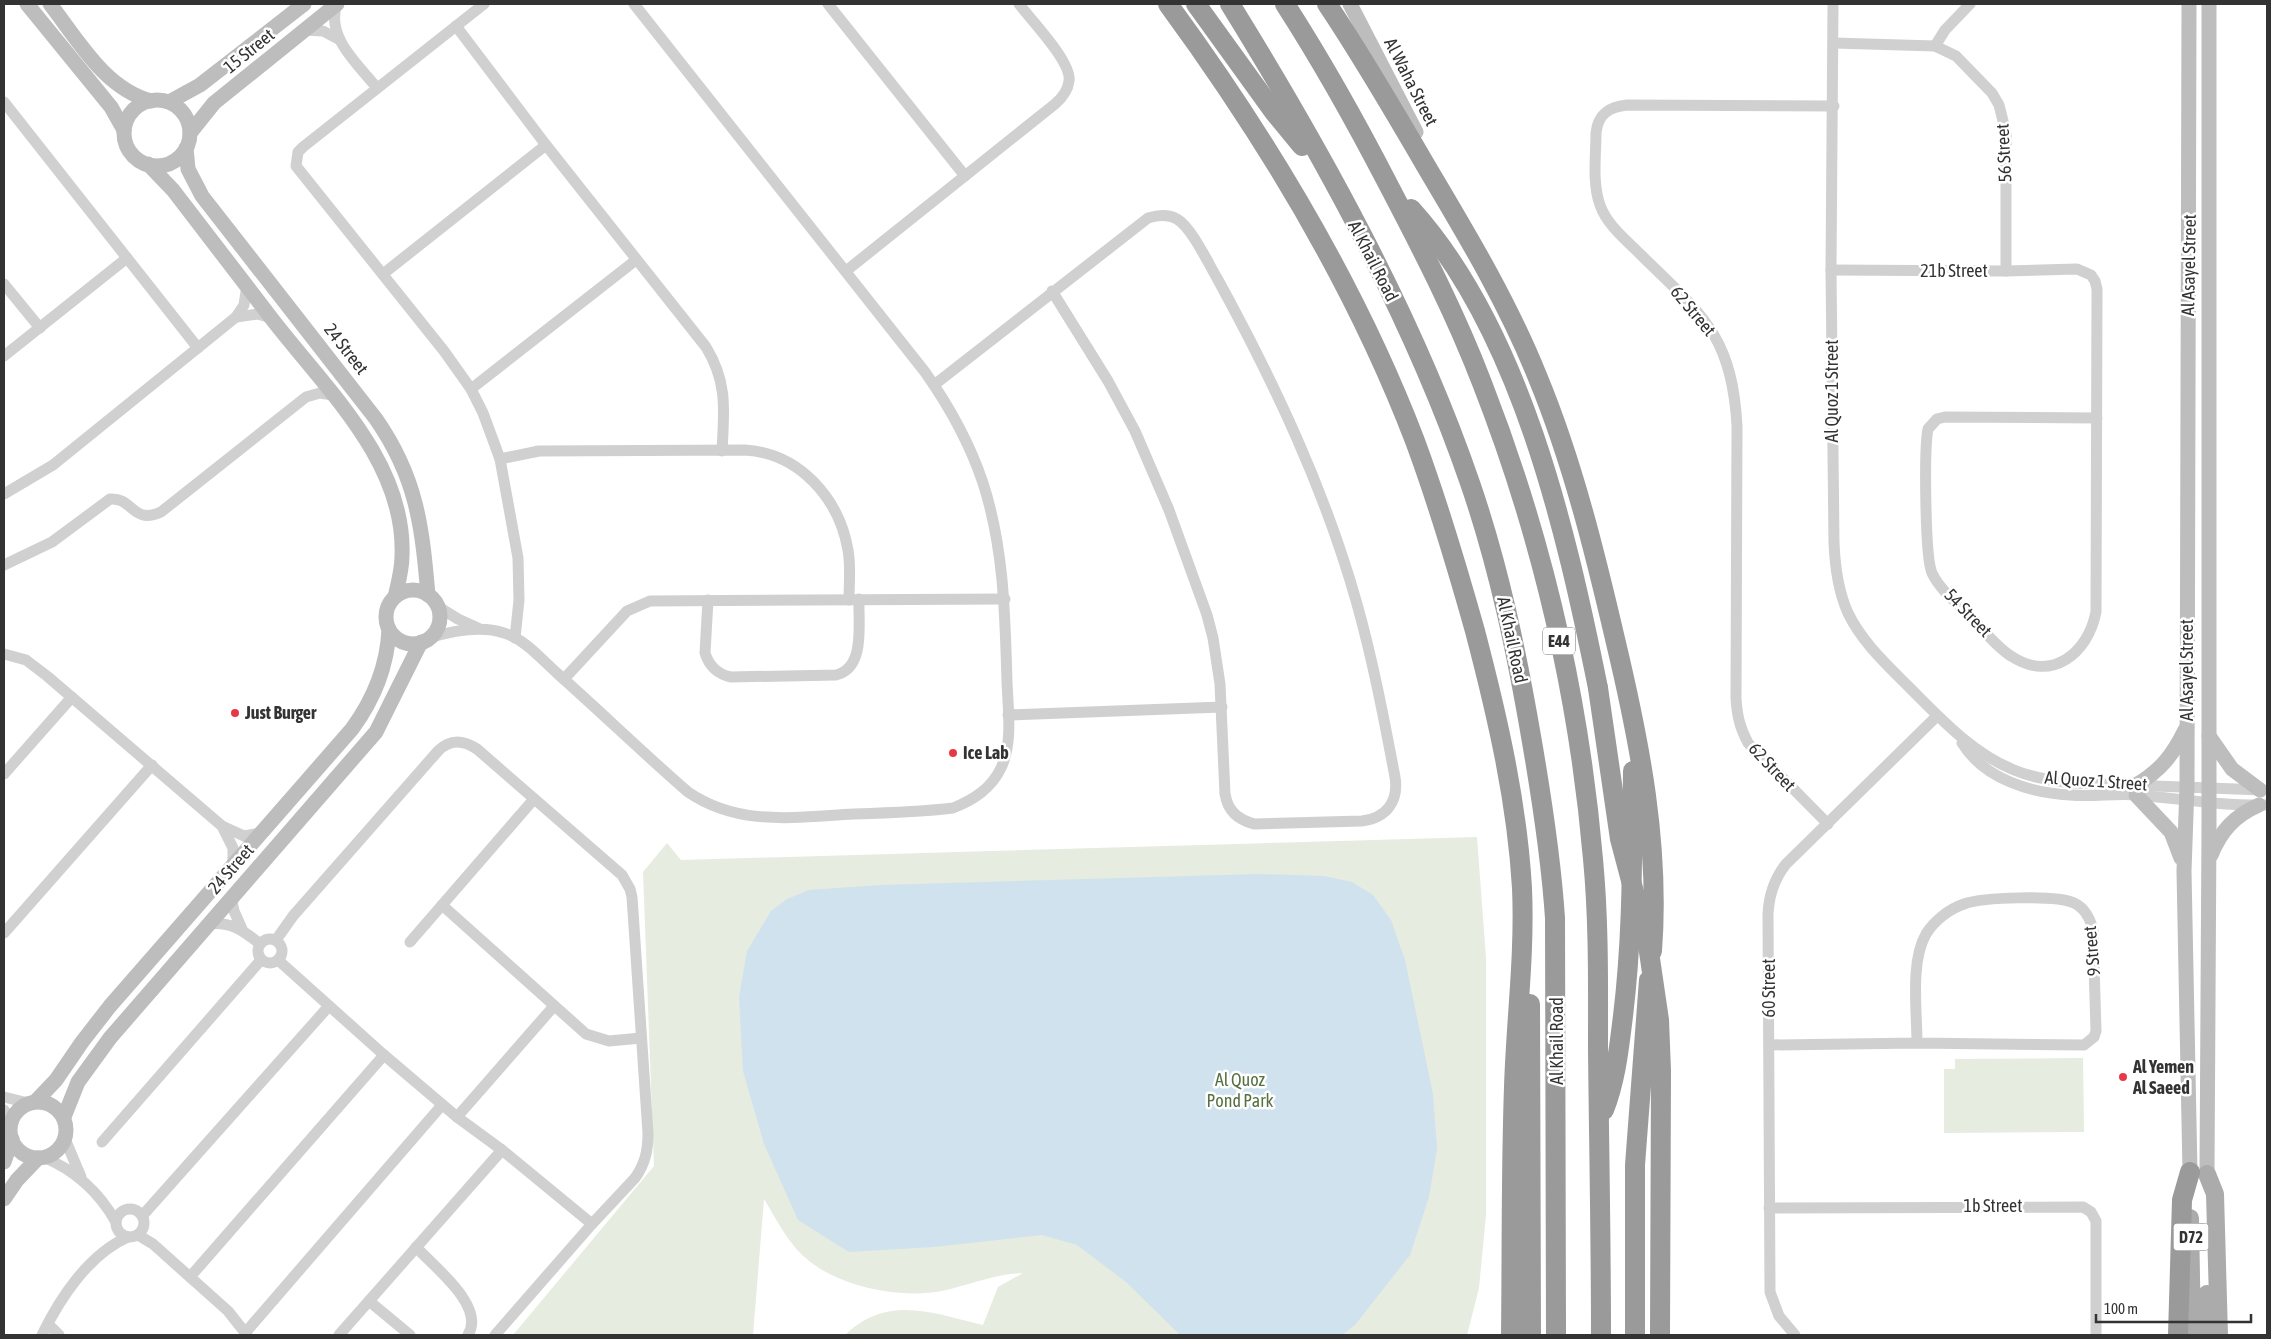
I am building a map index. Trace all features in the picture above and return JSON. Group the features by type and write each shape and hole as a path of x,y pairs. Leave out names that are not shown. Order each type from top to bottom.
{"highway":[{"path":"1168,4 1234,96 1300,204 1364,324 1414,441 1467,602 1502,741 1519,853 1522,955 1514,1085 1511,1335"},
{"path":"1196,4 1274,112 1330,178"},
{"name":"Al Khail Road","path":"1230,4 1276,80 1330,178 1402,318 1456,443 1484,526 1516,657 1544,807 1555,918 1556,1335"},
{"name":"E44","path":"1285,4 1340,93 1441,286 1483,385 1526,512 1552,609 1576,728 1593,858 1599,949 1601,1335"},
{"path":"1328,4 1434,180 1503,300 1527,350 1549,404 1594,550 1635,723 1649,815 1654,882 1653,941 1635,1165 1635,1335"},
{"path":"1392,191 1422,222 1444,249 1484,319 1508,370 1530,426 1555,505 1574,578 1598,688 1620,839 1648,945 1659,1020 1661,1071 1660,1335"},
{"path":"1599,1120 1615,1075 1628,961 1633,873 1635,723"},
{"path":"1522,955 1531,1017 1531,1335"},
{"path":"1639,1098 1646,1242 1646,1335"},
{"path":"2178,1335 2182,1200 2198,1173"},
{"path":"1498,1335 1501,1285 1512,1251"}],"main road":[{"name":"Al Asayel Street","path":"2198,1173 2199,1301 2206,1335"},
{"path":"2198,1173 2215,1194 2219,1335"},
{"name":"Al Asayel Street","path":"2192,1335 2199,1301"}],"street":[{"path":"27,4 86,79 111,107 124,130 127,147 140,161 159,166 170,163 179,157 186,148 190,133 184,114 169,102 151,101 125,91 112,81 50,4"},
{"name":"15 Street","path":"169,102 200,85 304,4"},
{"path":"337,4 333,19 340,40 378,88"},
{"name":"15 Street","path":"190,133 214,103 337,4"},
{"path":"484,4 304,147 296,159 296,166 444,351 471,389 490,429 500,459 518,558 519,600 515,638"},
{"path":"148,164 173,190 332,394 370,446 385,477 397,509 402,534 402,558 395,597 386,613 389,630 399,640 406,643 425,640 460,630 482,629 502,632 515,638 564,679 688,792 719,809 754,817 784,818 936,810 953,808 968,802 987,788 1001,768 1006,752 1008,715 1005,599 997,537 982,481 964,438 934,385 634,4"},
{"path":"828,4 965,176"},
{"path":"846,271 1055,104 1064,94 1070,80 1061,57 1018,4"},
{"name":"Al Waha Street","path":"1350,4 1413,126 1434,180"},
{"name":"Al Quoz 1 Street","path":"1833,4 1834,106 1831,270 1834,543 1841,595 1848,614 1870,648 1957,735 1970,754 1990,772 2028,788 2071,796 2136,790 2263,798"},
{"path":"1935,46 1945,30 1970,4"},
{"name":"Al Asayel Street","path":"2189,4 2187,726 2184,871 2198,1173"},
{"name":"Al Asayel Street","path":"2198,1173 2209,795 2210,4"},
{"path":"456,26 546,145 706,347 721,379 724,399 722,451"},
{"path":"304,30 323,31 340,40"},
{"name":"56 Street","path":"1834,44 1935,46 1956,56 1982,82 1999,105 2006,133 2006,271"},
{"path":"124,130 126,121 136,108 151,101"},
{"path":"4,102 198,348"},
{"name":"62 Street","path":"1828,824 1748,743 1741,729 1737,714 1736,698 1737,426 1731,373 1720,344 1703,318 1619,234 1604,215 1596,191 1596,133 1597,124 1602,115 1609,109 1627,105 1834,106"},
{"path":"383,274 546,145"},
{"name":"24 Street","path":"186,148 188,169 202,196 376,418 394,447 408,477 417,509 432,601"},
{"path":"934,385 1052,291 1148,218 1167,216 1177,219 1188,230 1213,272 1267,371 1298,439 1336,535 1357,604 1375,674 1397,788 1390,808 1382,815 1373,820 1362,821 1254,824 1237,817 1227,803 1218,661 1209,622 1159,483 1135,432 1108,381 1052,291"},
{"path":"4,356 127,258"},
{"path":"471,389 636,260"},
{"name":"21b Street","path":"1831,270 2006,271 2077,269"},
{"name":"54 Street","path":"2077,269 2091,274 2095,281 2096,289 2097,418 2096,612 2093,628 2084,644 2071,657 2055,665 2039,667 2024,663 2004,651 1942,588 1933,574 1928,552 1928,429 1938,419 1944,417 2097,418"},
{"path":"4,284 40,328"},
{"path":"4,494 53,465 236,318 244,306 247,285"},
{"path":"236,318 258,314 272,318"},
{"path":"4,565 52,542 110,499 125,502 141,515 150,516 160,512 306,397 320,393 332,394"},
{"path":"500,459 539,451 762,451 782,458 799,469 814,482 828,499 837,516 844,536 854,600 856,658 846,672 836,675 737,677 719,673 707,659 705,653 708,600"},
{"path":"395,597 400,593 414,590 458,619 482,629"},
{"path":"564,679 617,620 638,605 663,599 1005,599"},
{"path":"425,640 438,624 432,601"},
{"name":"24 Street","path":"32,1102 56,1080 110,1006 352,729 363,713 382,673 388,651 389,630"},
{"name":"24 Street","path":"64,1118 74,1091 99,1053 231,897 376,732 425,640"},
{"path":"4,654 26,660 222,826 244,836 260,833"},
{"path":"4,774 72,697"},
{"path":"1008,715 1222,707"},
{"name":"60 Street","path":"1795,1335 1785,1324 1773,1305 1770,1292 1768,914 1771,892 1780,872 1938,716"},
{"path":"2184,871 2177,844 2171,832 2136,790 2162,767 2176,748 2187,726"},
{"path":"2208,861 2225,828 2239,815 2263,798 2232,769 2209,736"},
{"path":"276,940 294,916 432,759 448,744 460,742 472,746 622,875 630,889 648,1133 647,1153 640,1170 634,1178 495,1335"},
{"path":"4,933 152,765"},
{"path":"410,942 534,799"},
{"path":"222,826 232,848 233,864"},
{"path":"231,897 234,911 242,930"},
{"name":"9 Street","path":"1768,1045 1917,1043 2076,1046 2090,1042 2096,1031 2093,930 2090,919 2084,910 2074,903 2064,900 1980,900 1964,904 1949,911 1935,922 1926,935 1920,949 1917,964 1917,1043"},
{"path":"442,905 580,1029 593,1037 609,1041 641,1038"},
{"path":"208,924 229,924 242,930 260,944"},
{"path":"265,940 276,940 282,951 278,960 269,963 261,960 258,954 260,944 265,940"},
{"path":"102,1142 261,960"},
{"path":"278,960 384,1056 457,1117 502,1150 592,1224"},
{"path":"42,1335 69,1289 105,1250 138,1229 329,1006"},
{"path":"457,1117 554,1006"},
{"path":"190,1277 384,1056"},
{"path":"4,1097 50,1104 60,1112 67,1128 65,1140 60,1148 52,1154 41,1158 20,1176 4,1199"},
{"path":"32,1102 15,1114 8,1116 12,1139 19,1150 25,1154 63,1167 82,1179 99,1196 123,1211"},
{"path":"105,1250 118,1215 132,1208 138,1229 228,1311 246,1334 442,1104"},
{"path":"4,1162 12,1139"},
{"path":"65,1140 82,1179"},
{"path":"339,1335 502,1150"},
{"path":"99,1196 119,1232 138,1229"},
{"name":"1b Street","path":"1769,1208 2083,1207 2091,1212 2096,1221 2096,1335"},
{"path":"416,1247 470,1306 473,1319 468,1335"},
{"path":"369,1301 410,1335"},
{"path":"48,1324 59,1335"}],"green space":[{"name":"Al Quoz Pond Park","path":"1477,837 1486,958 1486,1215 1479,1288 1467,1335 845,1335 861,1322 878,1314 894,1311 928,1312 983,1325 998,1287 1023,1273 1002,1275 942,1291 926,1293 890,1292 854,1284 821,1269 801,1254 783,1231 764,1199 753,1335 513,1335 654,1166 643,872 667,843 681,860"},
{"path":"2083,1058 2084,1132 1944,1133 1944,1069 1955,1069 1955,1059"}],"water":[{"name":"Al Quoz Pond Park","path":"1258,874 1324,876 1352,882 1373,895 1391,920 1405,960 1433,1094 1437,1149 1429,1197 1410,1255 1355,1325 1342,1335 1180,1335 1126,1282 1077,1245 1042,1235 933,1247 849,1252 798,1220 764,1144 743,1071 739,997 747,951 771,911 787,899 809,890 881,885"}],"place":[{"name":"Just Burger","path":"235,713"},
{"name":"Ice Lab","path":"953,753"},
{"name":"Al Yemen Al Saeed","path":"2123,1077"}]}
